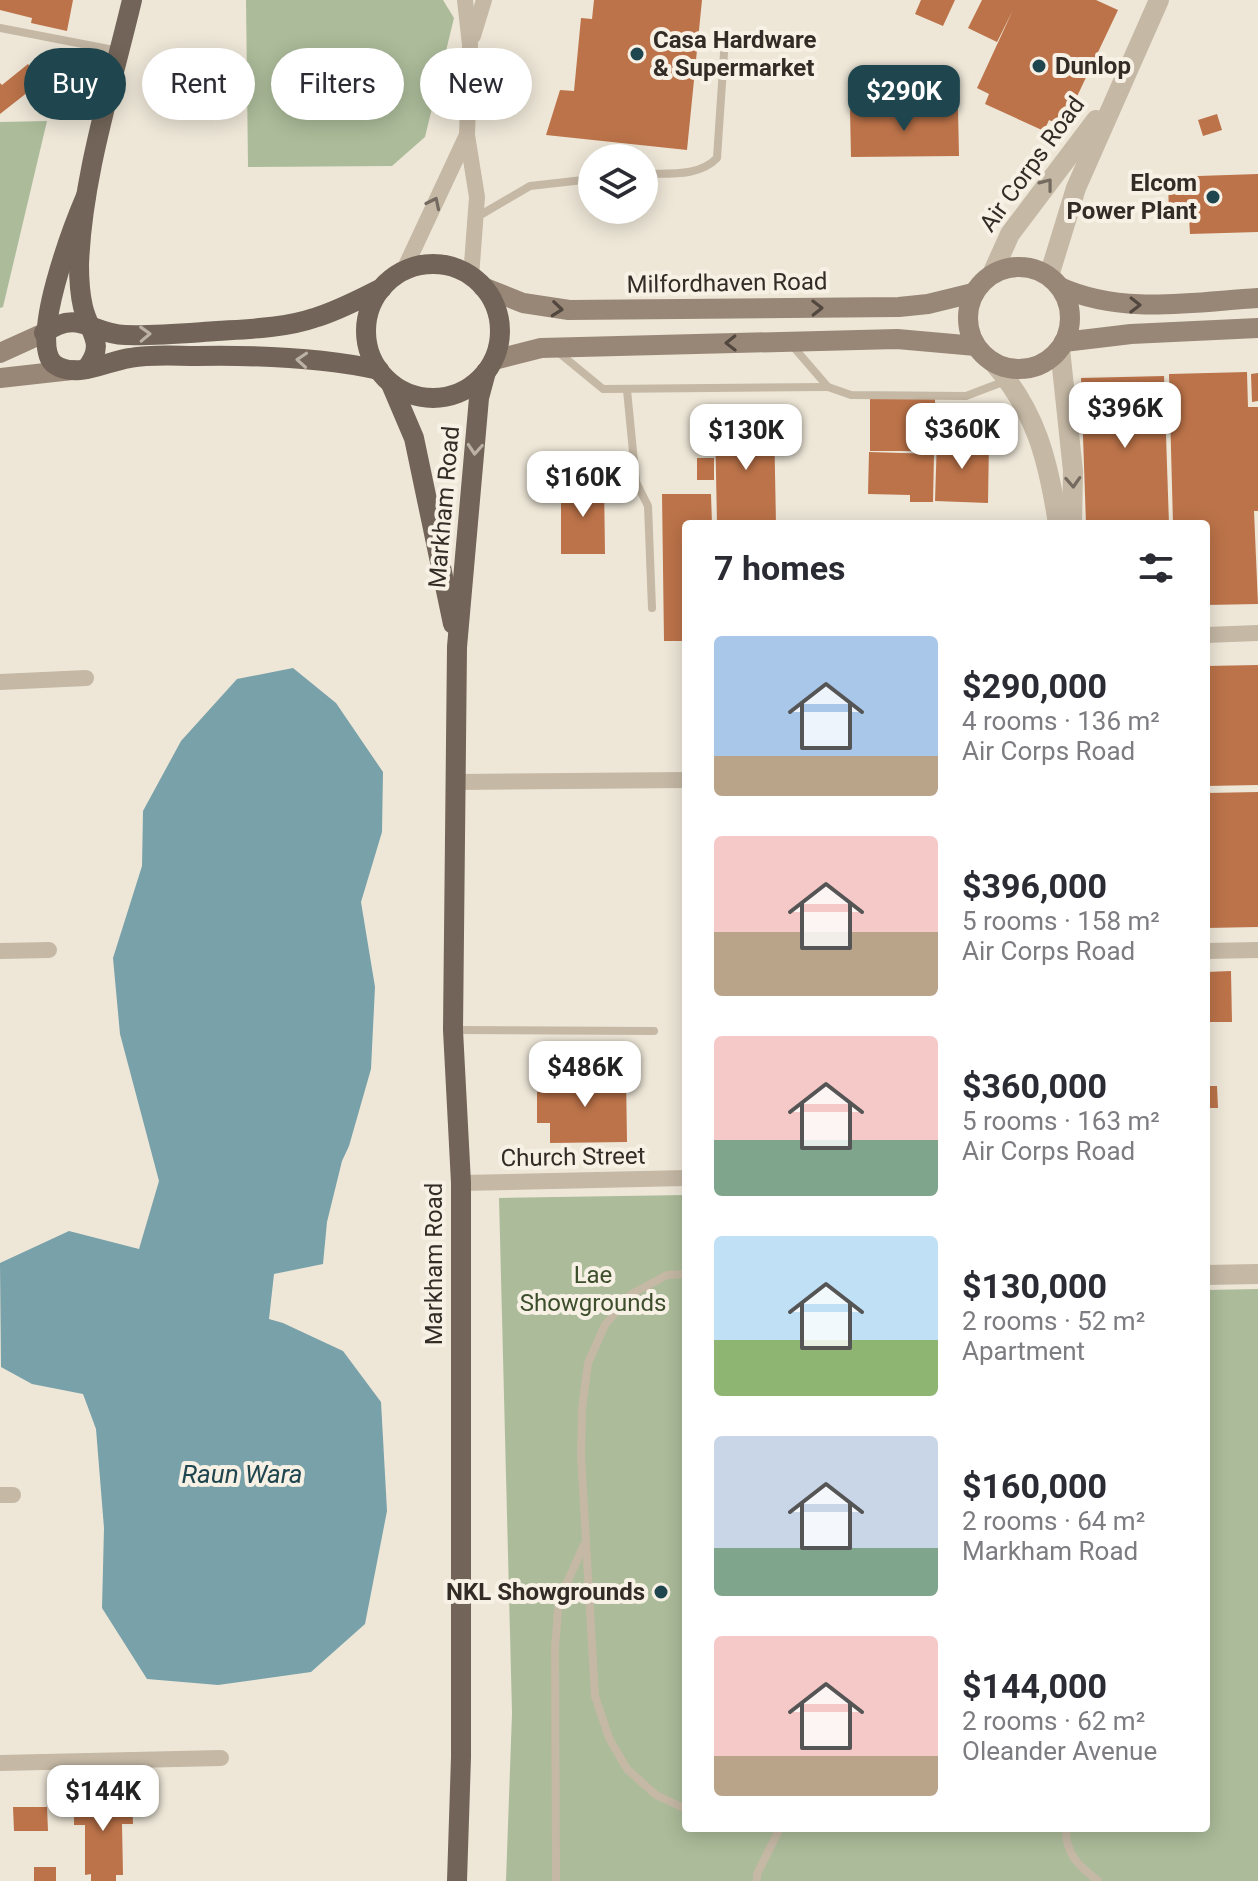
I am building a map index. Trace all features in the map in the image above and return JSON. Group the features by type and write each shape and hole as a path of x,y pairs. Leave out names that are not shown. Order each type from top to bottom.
{"main road":[{"path":"121,48 132,0"},
{"path":"79,370 95,358 97,349 83,310 79,266 86,196 104,120"},
{"path":"79,370 55,364 49,358 44,333 69,239 86,196"},
{"path":"0,353 67,322 122,335 217,331 312,319 382,288 403,272 417,266 439,264 460,270 477,282 491,298 499,318 500,339 490,366 471,387 451,396 430,398 409,394 385,377 350,364 243,355 130,358 79,370 0,378"},
{"path":"1054,281 1068,302 1070,318 1062,345 1048,360 1034,367 1018,369 1002,366 976,346 967,320 973,293 992,274 1010,267 1030,267 1083,297 1123,305 1258,298"},
{"name":"Milfordhaven Road","path":"477,282 523,303 569,310 899,307 928,304 973,293"},
{"path":"382,288 370,307 366,329 369,351 385,377"},
{"path":"1062,345 1117,335 1258,328"},
{"path":"490,366 524,351 553,347 897,339 976,346"},
{"name":"Markham Road","path":"457,1881 461,1757 461,1183 453,1030 458,782 457,647 479,398 490,366"},
{"name":"Markham Road","path":"385,377 404,408 414,438 457,647"}],"street":[{"path":"465,0 470,45 467,135 477,197 477,282"},
{"path":"470,45 484,0"},
{"name":"Air Corps Road","path":"1054,281 1076,188 1159,0"},
{"name":"Air Corps Road","path":"992,274 1010,234 1089,131 1118,87"},
{"path":"403,272 467,135"},
{"path":"1062,345 1073,471 1072,520"},
{"path":"992,361 1024,403 1038,435 1057,520"},
{"path":"1210,635 1258,633"},
{"path":"0,682 86,678"},
{"path":"458,782 682,780"},
{"path":"0,951 49,950"},
{"path":"1210,951 1258,950"},
{"name":"Church Street","path":"461,1183 682,1178"},
{"path":"1210,1275 1258,1274"},
{"path":"0,1763 221,1758"}],"lane":[{"path":"0,28 104,48"},
{"path":"658,173 689,172 708,167 717,158 724,53"},
{"path":"476,218 530,186 578,181"},
{"path":"789,342 828,387"},
{"path":"553,347 603,389 828,387 851,395 966,396 1009,380"},
{"path":"627,390 636,482 648,506 652,608"},
{"path":"453,1030 654,1031"},
{"path":"682,1274 667,1275 630,1295 605,1325 588,1363 582,1409 585,1545 595,1696 609,1738 627,1769 656,1795 682,1807"},
{"path":"556,1881 555,1647 559,1600 585,1545"},
{"path":"757,1881 757,1874 778,1832"},
{"path":"1066,1832 1065,1842 1076,1863 1098,1881"}],"green space":[{"path":"246,0 443,0 454,18 447,48 420,48 420,120 429,120 425,137 392,166 248,167 247,120 255,120 255,48 247,48"},
{"path":"47,121 3,307 0,308 0,122"},
{"name":"Lae Showgrounds","path":"682,1195 682,1832 1210,1832 1210,1290 1258,1289 1258,1881 506,1881 512,1713 499,1198"}],"water":[{"name":"Raun Wara","path":"293,668 336,703 383,772 382,832 361,902 375,987 371,1069 342,1161 327,1222 323,1264 274,1274 269,1319 343,1351 381,1402 387,1511 365,1624 311,1672 218,1685 147,1679 102,1608 104,1528 96,1429 83,1394 32,1384 1,1367 0,1263 69,1231 139,1249 159,1181 120,1034 113,958 142,866 143,811 181,741 237,679"}],"building":[{"path":"0,0 73,0 67,31 31,23 32,18 0,10"},
{"name":"Casa Hardware & Supermarket","path":"594,0 702,0 687,150 658,147 658,144 546,135 560,90 574,91 581,18 592,19"},
{"path":"921,0 955,0 943,26 915,14"},
{"name":"Dunlop","path":"982,0 1096,0 1118,10 1063,126 1049,120 1044,131 985,104 989,94 977,88 1013,10 997,42 968,28"},
{"path":"24,67 24,95 0,114 0,83 2,85"},
{"path":"958,109 959,156 851,157 850,110"},
{"path":"1217,114 1222,130 1203,136 1198,120"},
{"name":"Elcom Power Plant","path":"1258,174 1258,232 1190,234 1189,217 1169,218 1168,177"},
{"path":"1247,372 1248,407 1258,407 1258,511 1254,511 1258,604 1210,605 1210,520 1173,520 1169,374"},
{"path":"1258,373 1258,401 1252,402 1251,374"},
{"path":"1164,376 1169,520 1086,520 1081,378"},
{"path":"870,398 935,398 935,451 870,451"},
{"path":"774,420 776,520 717,520 715,421"},
{"path":"937,439 989,441 988,503 935,501"},
{"path":"869,452 934,454 933,502 910,502 910,495 868,494"},
{"path":"697,458 714,458 714,480 697,480"},
{"path":"561,483 604,483 605,554 561,554"},
{"path":"662,494 711,494 712,520 682,520 682,641 664,641"},
{"path":"1258,665 1258,785 1210,786 1210,666"},
{"path":"1258,792 1258,927 1210,928 1210,793"},
{"path":"1231,971 1232,1022 1210,1022 1210,972"},
{"path":"549,1075 626,1075 627,1142 550,1143 550,1123 537,1123 537,1092 549,1092"},
{"path":"1210,1086 1217,1086 1218,1108 1210,1108"},
{"path":"74,1796 132,1796 133,1824 122,1824 123,1875 116,1875 116,1881 91,1881 91,1874 85,1875 85,1825 74,1825"},
{"path":"13,1807 47,1807 48,1831 14,1831"},
{"path":"34,1867 56,1867 56,1881 34,1881"}],"place":[{"name":"Casa Hardware & Supermarket","path":"637,54"},
{"name":"Dunlop","path":"1039,66"},
{"name":"Elcom Power Plant","path":"1213,197"},
{"name":"NKL Showgrounds","path":"661,1592"}]}
